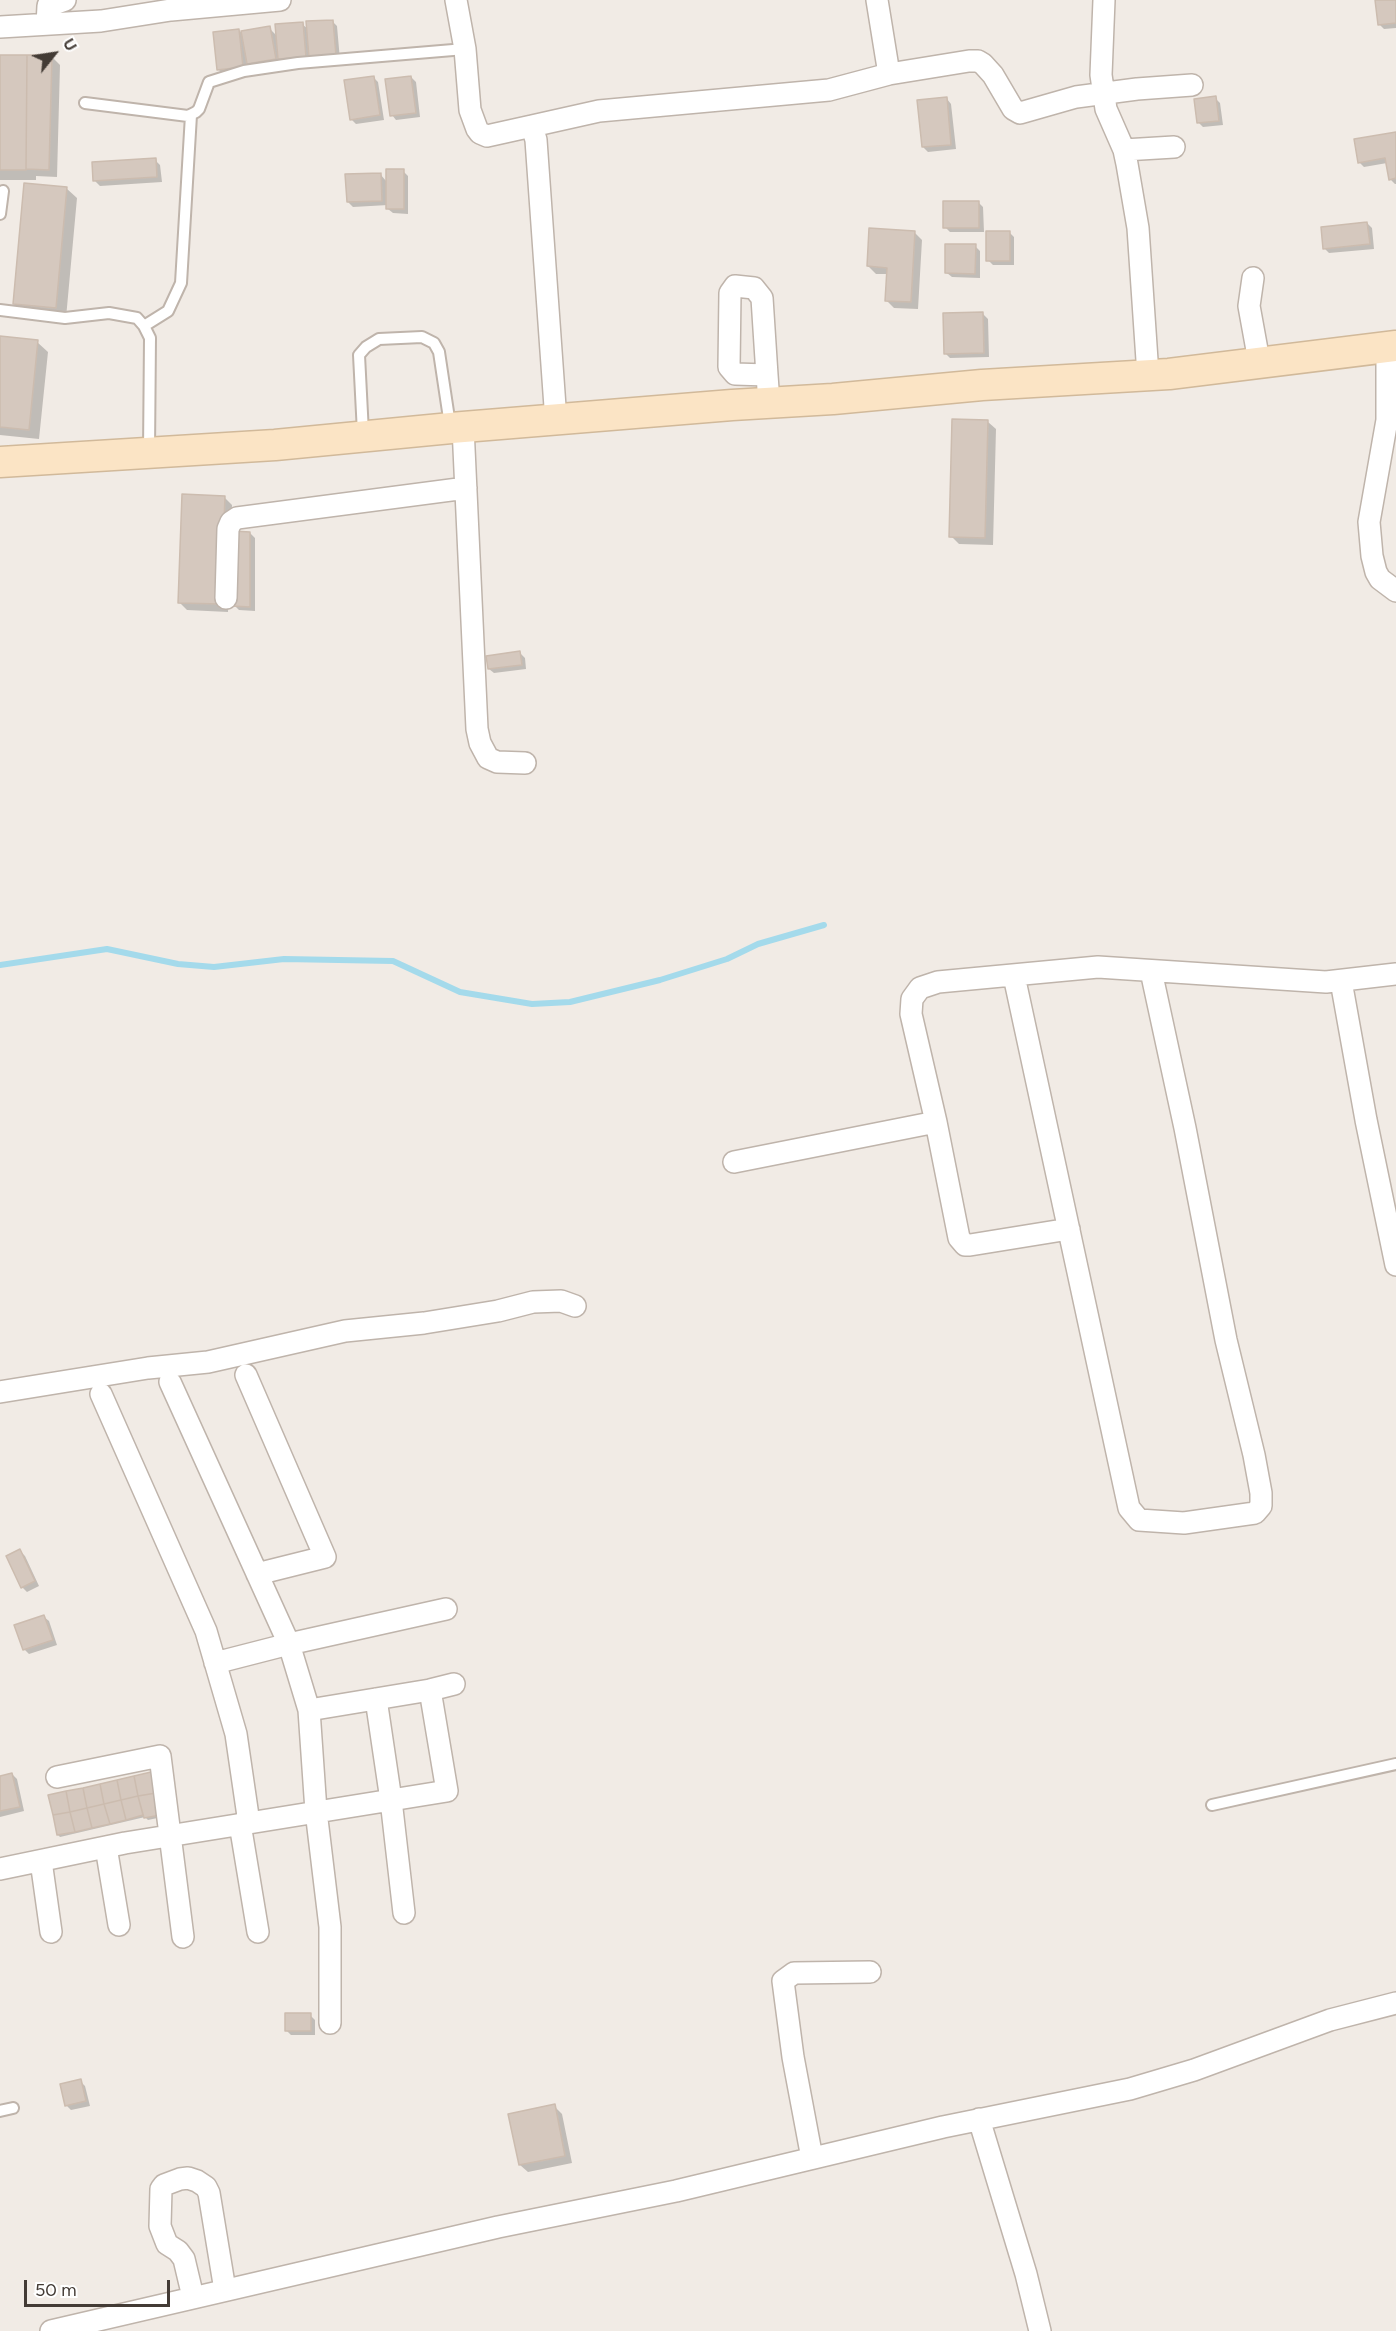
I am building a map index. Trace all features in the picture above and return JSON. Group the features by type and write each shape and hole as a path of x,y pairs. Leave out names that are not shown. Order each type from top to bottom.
{"street":[{"path":"47,24 48,6 65,0"},
{"path":"0,27 101,21 171,10 280,0"},
{"path":"456,0 465,49 470,110 480,133 487,136 599,111 829,90 889,74 969,61 978,61 983,64 993,75 1013,109 1020,113 1061,100 1104,93 1192,86"},
{"path":"877,0 889,74"},
{"path":"1104,0 1101,75 1106,109 1124,150 1138,228 1148,375"},
{"path":"532,126 536,140 540,178 556,421"},
{"path":"1124,150 1174,147"},
{"path":"1253,278 1249,306 1259,361"},
{"path":"0,462 275,445 556,421 768,389 833,399 982,385 1148,375 1392,346 1387,420 1369,522 1376,572 1380,579 1396,591"},
{"path":"457,428 466,488 477,729 480,742 488,758 497,762 525,763"},
{"path":"226,598 228,529 231,522 237,518 466,488"},
{"path":"1069,1229 965,1245 959,1238 936,1122 911,1014 912,999 920,988 938,982 1098,968 1326,982 1396,974"},
{"path":"1014,976 1127,1500 1133,1514 1139,1520 1184,1523 1255,1513 1261,1506 1261,1493 1226,1340 1185,1128 1151,971"},
{"path":"1341,981 1366,1120 1396,1264"},
{"path":"734,1162 936,1122"},
{"path":"0,1392 148,1368 208,1362 345,1331 424,1323 533,1302 561,1300 575,1306"},
{"path":"246,1375 326,1557 257,1574"},
{"path":"170,1382 289,1644 309,1710 316,1811 330,1927 330,2023"},
{"path":"101,1394 206,1630 236,1734 244,1824 258,1932"},
{"path":"215,1664 289,1644 446,1609"},
{"path":"309,1710 454,1684"},
{"path":"0,1869 106,1847 447,1791 430,1690"},
{"path":"376,1699 404,1913"},
{"path":"57,1777 160,1756 183,1937"},
{"path":"106,1847 119,1925"},
{"path":"41,1861 51,1932"},
{"path":"812,2158 793,2057 783,1981 794,1973 870,1972"},
{"path":"56,2330 498,2228 676,2191 979,2119 1130,2089 1194,2070 1330,2020 1396,2002"},
{"path":"979,2119 1026,2274 1040,2331"},
{"path":"193,2297 184,2259 178,2251 167,2244 160,2226 161,2189 180,2179 188,2178 197,2181 206,2187 209,2193 225,2290"}],"lane":[{"path":"85,103 190,115 199,109 209,82 244,71 298,63 465,49"},
{"path":"144,326 168,311 181,283 190,115"},
{"path":"0,214 3,191"},
{"path":"0,310 65,318 109,313 137,318 150,338 150,451"},
{"path":"363,437 358,355 380,339 422,337 434,343 439,352 457,428"},
{"path":"1212,1804 1396,1764"},
{"path":"0,2111 13,2108"}],"building":[{"path":"1375,0 1396,0 1396,23 1378,25"},
{"path":"333,20 336,56 309,58 306,21"},
{"path":"303,22 306,57 278,59 275,24"},
{"path":"270,26 276,59 247,64 241,31"},
{"path":"239,29 243,67 217,70 213,32"},
{"path":"0,55 27,55 26,170 0,170"},
{"path":"27,55 52,55 49,170 26,169"},
{"path":"374,76 380,115 350,120 344,80"},
{"path":"411,76 416,113 390,116 385,79"},
{"path":"1216,96 1219,121 1197,123 1194,99"},
{"path":"947,97 951,145 922,147 917,100"},
{"path":"1396,132 1396,178 1389,180 1385,158 1358,163 1354,139"},
{"path":"156,158 157,177 93,181 92,162"},
{"path":"386,169 404,169 404,209 386,209"},
{"path":"381,173 382,201 347,202 345,174"},
{"path":"24,183 67,187 56,308 13,304"},
{"path":"943,201 979,201 979,228 943,228"},
{"path":"1367,222 1370,244 1323,249 1321,227"},
{"path":"869,228 915,231 911,302 885,301 887,268 867,266"},
{"path":"986,231 1010,231 1010,261 986,261"},
{"path":"945,244 976,244 975,274 945,273"},
{"path":"983,312 984,353 944,354 943,313"},
{"path":"0,336 38,340 29,430 0,427"},
{"path":"952,419 988,420 985,538 949,537"},
{"path":"182,494 225,496 221,604 178,603"},
{"path":"233,531 250,532 250,607 232,606"},
{"path":"520,651 522,665 488,669 486,656"},
{"path":"20,1549 35,1581 21,1588 6,1556"},
{"path":"44,1615 53,1640 23,1650 14,1625"},
{"path":"151,1772 156,1793 138,1796 134,1776"},
{"path":"12,1773 20,1807 0,1811 0,1776"},
{"path":"134,1776 138,1796 121,1800 117,1780"},
{"path":"117,1780 121,1800 104,1804 100,1784"},
{"path":"100,1784 104,1804 87,1808 83,1788"},
{"path":"83,1788 87,1808 70,1812 66,1791"},
{"path":"66,1791 70,1812 53,1815 48,1795"},
{"path":"156,1793 161,1815 144,1818 138,1796"},
{"path":"138,1796 143,1815 126,1820 121,1800"},
{"path":"121,1800 126,1820 110,1824 104,1804"},
{"path":"104,1804 110,1824 92,1828 87,1808"},
{"path":"87,1808 92,1828 75,1832 70,1812"},
{"path":"70,1812 75,1832 57,1835 53,1815"},
{"path":"285,2013 311,2013 311,2031 285,2031"},
{"path":"81,2079 86,2101 65,2106 60,2084"},
{"path":"555,2104 565,2156 519,2165 508,2114"}],"waterway":[{"path":"0,965 107,949 178,964 214,967 284,959 393,961 460,992 532,1004 570,1002 660,980 727,959 758,944 824,925"}]}
